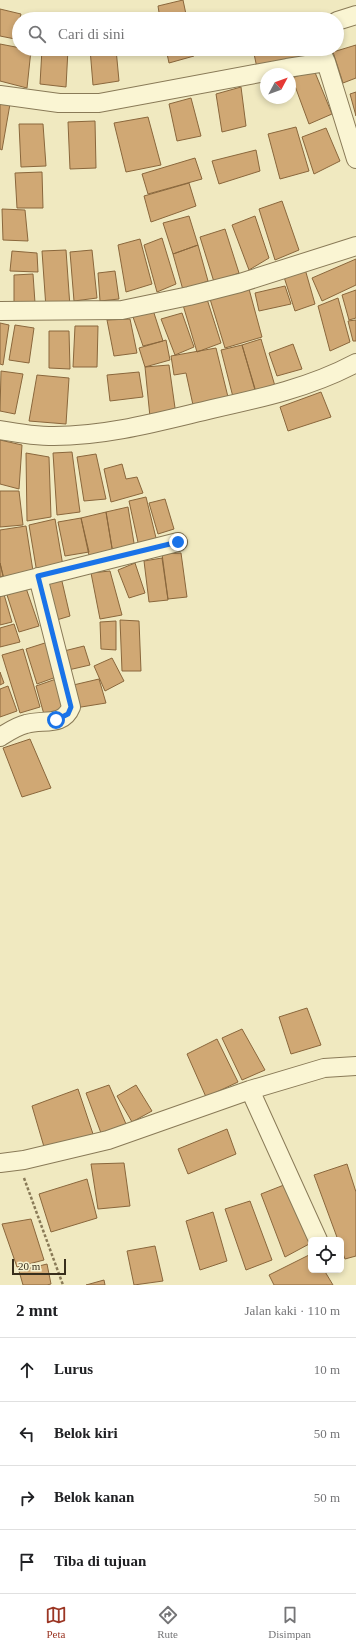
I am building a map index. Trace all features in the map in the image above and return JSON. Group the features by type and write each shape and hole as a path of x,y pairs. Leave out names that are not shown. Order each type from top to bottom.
{"street":[{"path":"344,19 356,15"},
{"path":"0,95 59,103 99,103 279,69 320,56"},
{"path":"323,56 356,159"},
{"path":"0,311 122,310 189,296 240,283 356,246"},
{"path":"0,430 54,436 90,434 139,426 266,397 332,376 356,363"},
{"path":"0,587 38,576 178,542"},
{"path":"0,736 24,724 64,718 68,714 71,707 38,576"},
{"path":"0,1163 24,1160 108,1140 250,1090 324,1068 356,1066"},
{"path":"250,1090 317,1237"}],"path":[{"path":"24,1180 64,1285"}],"building":[{"path":"183,0 186,12 159,12 158,6"},
{"path":"0,9 13,12 12,38 0,36"},
{"path":"0,44 12,46 12,56 30,56 27,88 0,81"},
{"path":"356,45 356,78 343,83 334,56 344,56 344,49"},
{"path":"42,56 68,56 66,87 40,84"},
{"path":"91,56 117,56 119,81 93,85"},
{"path":"168,56 194,56 169,63"},
{"path":"254,56 307,56 257,68"},
{"path":"314,70 332,114 309,124 296,89 296,77"},
{"path":"241,87 246,126 222,132 216,94"},
{"path":"356,92 356,116 350,94"},
{"path":"191,98 201,136 177,141 169,104"},
{"path":"0,102 10,104 2,150 0,149"},
{"path":"148,117 161,165 126,172 114,123"},
{"path":"95,121 96,168 70,169 68,122"},
{"path":"19,124 43,124 46,166 21,167"},
{"path":"296,127 309,171 280,179 268,134"},
{"path":"326,128 340,161 314,174 302,137"},
{"path":"256,150 260,171 219,184 212,161"},
{"path":"195,158 202,179 148,194 142,174"},
{"path":"42,172 43,208 17,208 15,173"},
{"path":"189,183 196,206 151,222 144,196"},
{"path":"282,201 299,250 275,260 259,209"},
{"path":"2,209 25,210 28,241 3,240"},
{"path":"189,216 198,245 173,254 163,223"},
{"path":"255,216 269,258 249,270 232,225"},
{"path":"225,229 239,273 214,282 200,237"},
{"path":"162,238 176,284 157,292 144,245"},
{"path":"140,239 152,284 126,292 118,245"},
{"path":"198,245 208,281 183,290 173,254"},
{"path":"66,250 70,307 46,308 42,251"},
{"path":"92,250 97,298 74,301 70,252"},
{"path":"12,251 37,253 38,272 10,271"},
{"path":"356,259 356,285 322,301 312,278"},
{"path":"305,269 315,304 295,311 284,277"},
{"path":"115,271 119,299 100,301 98,273"},
{"path":"33,274 35,303 14,304 14,275"},
{"path":"285,286 291,304 259,311 255,293"},
{"path":"249,289 262,337 225,348 210,299"},
{"path":"356,290 356,318 349,320 342,295"},
{"path":"338,298 350,342 330,351 318,306"},
{"path":"207,299 221,343 197,352 183,305"},
{"path":"153,310 163,341 143,346 133,317"},
{"path":"182,313 194,347 175,355 161,319"},
{"path":"130,319 137,353 114,356 107,320"},
{"path":"356,320 356,341 353,341 348,321"},
{"path":"0,323 9,325 3,365 0,364"},
{"path":"15,325 34,328 29,363 9,360"},
{"path":"75,326 98,326 97,367 73,367"},
{"path":"49,331 69,331 70,369 49,368"},
{"path":"261,339 275,386 256,392 242,345"},
{"path":"166,340 170,360 145,367 139,348"},
{"path":"293,344 302,369 277,376 269,353"},
{"path":"242,345 255,390 233,397 221,350"},
{"path":"216,348 228,397 193,405 186,373 174,375 171,356"},
{"path":"169,365 176,415 150,417 145,367"},
{"path":"1,371 23,374 15,414 0,411"},
{"path":"139,372 143,397 110,401 107,375"},
{"path":"37,375 69,378 66,424 29,421"},
{"path":"321,392 331,417 288,431 280,407"},
{"path":"0,440 22,445 19,489 0,484"},
{"path":"72,452 80,512 57,515 53,453"},
{"path":"26,453 49,457 51,517 27,521"},
{"path":"96,454 106,499 84,501 77,457"},
{"path":"122,464 126,479 137,477 143,493 111,502 104,469"},
{"path":"0,491 19,491 23,525 0,527"},
{"path":"146,497 157,542 139,547 129,501"},
{"path":"165,499 174,529 158,534 149,503"},
{"path":"128,507 135,549 113,554 106,512"},
{"path":"106,512 113,554 90,560 81,518"},
{"path":"81,518 89,552 65,556 58,522"},
{"path":"55,519 63,566 37,573 29,525"},
{"path":"26,526 33,571 4,579 0,563 0,530"},
{"path":"181,553 187,597 168,599 162,554"},
{"path":"162,558 168,600 149,602 144,561"},
{"path":"0,563 3,576 0,577"},
{"path":"135,563 145,593 129,598 118,570"},
{"path":"110,571 122,615 100,619 91,573"},
{"path":"61,577 70,616 50,622 42,581"},
{"path":"26,588 39,626 19,632 7,595"},
{"path":"3,591 12,622 0,625 0,592"},
{"path":"120,620 139,621 141,671 122,671"},
{"path":"116,621 116,650 101,649 100,622"},
{"path":"14,624 20,642 0,647 0,628"},
{"path":"48,642 59,676 37,684 26,649"},
{"path":"84,646 90,665 64,671 60,652"},
{"path":"23,649 40,707 20,713 2,655"},
{"path":"112,658 124,681 105,691 94,666"},
{"path":"0,672 4,683 0,685"},
{"path":"59,678 68,710 45,718 36,686"},
{"path":"99,679 106,703 75,708 69,686"},
{"path":"8,686 17,711 0,717 0,689"},
{"path":"30,739 51,788 22,797 3,748"},
{"path":"307,1008 321,1045 291,1054 279,1017"},
{"path":"242,1029 265,1070 242,1080 222,1038"},
{"path":"217,1039 238,1082 206,1097 187,1054"},
{"path":"109,1085 126,1124 101,1133 86,1093"},
{"path":"136,1085 152,1111 132,1122 117,1096"},
{"path":"78,1089 95,1140 47,1157 32,1106"},
{"path":"227,1129 236,1154 188,1174 178,1149"},
{"path":"124,1163 130,1206 98,1209 91,1164"},
{"path":"347,1164 356,1192 356,1256 345,1259 344,1237 337,1237 314,1175"},
{"path":"87,1179 97,1218 51,1232 39,1194"},
{"path":"289,1183 309,1237 308,1245 285,1257 261,1194"},
{"path":"250,1201 272,1260 246,1270 225,1209"},
{"path":"213,1212 227,1261 200,1270 186,1221"},
{"path":"31,1219 44,1260 17,1267 2,1224"},
{"path":"155,1246 163,1281 134,1285 127,1251"},
{"path":"308,1256 308,1273 326,1273 333,1285 274,1285 269,1275"},
{"path":"47,1264 51,1284 23,1285 19,1271"},
{"path":"104,1280 105,1285 86,1285"}],"route":[{"path":"56,720 64,718 68,714 71,707 38,576 178,542"}]}
